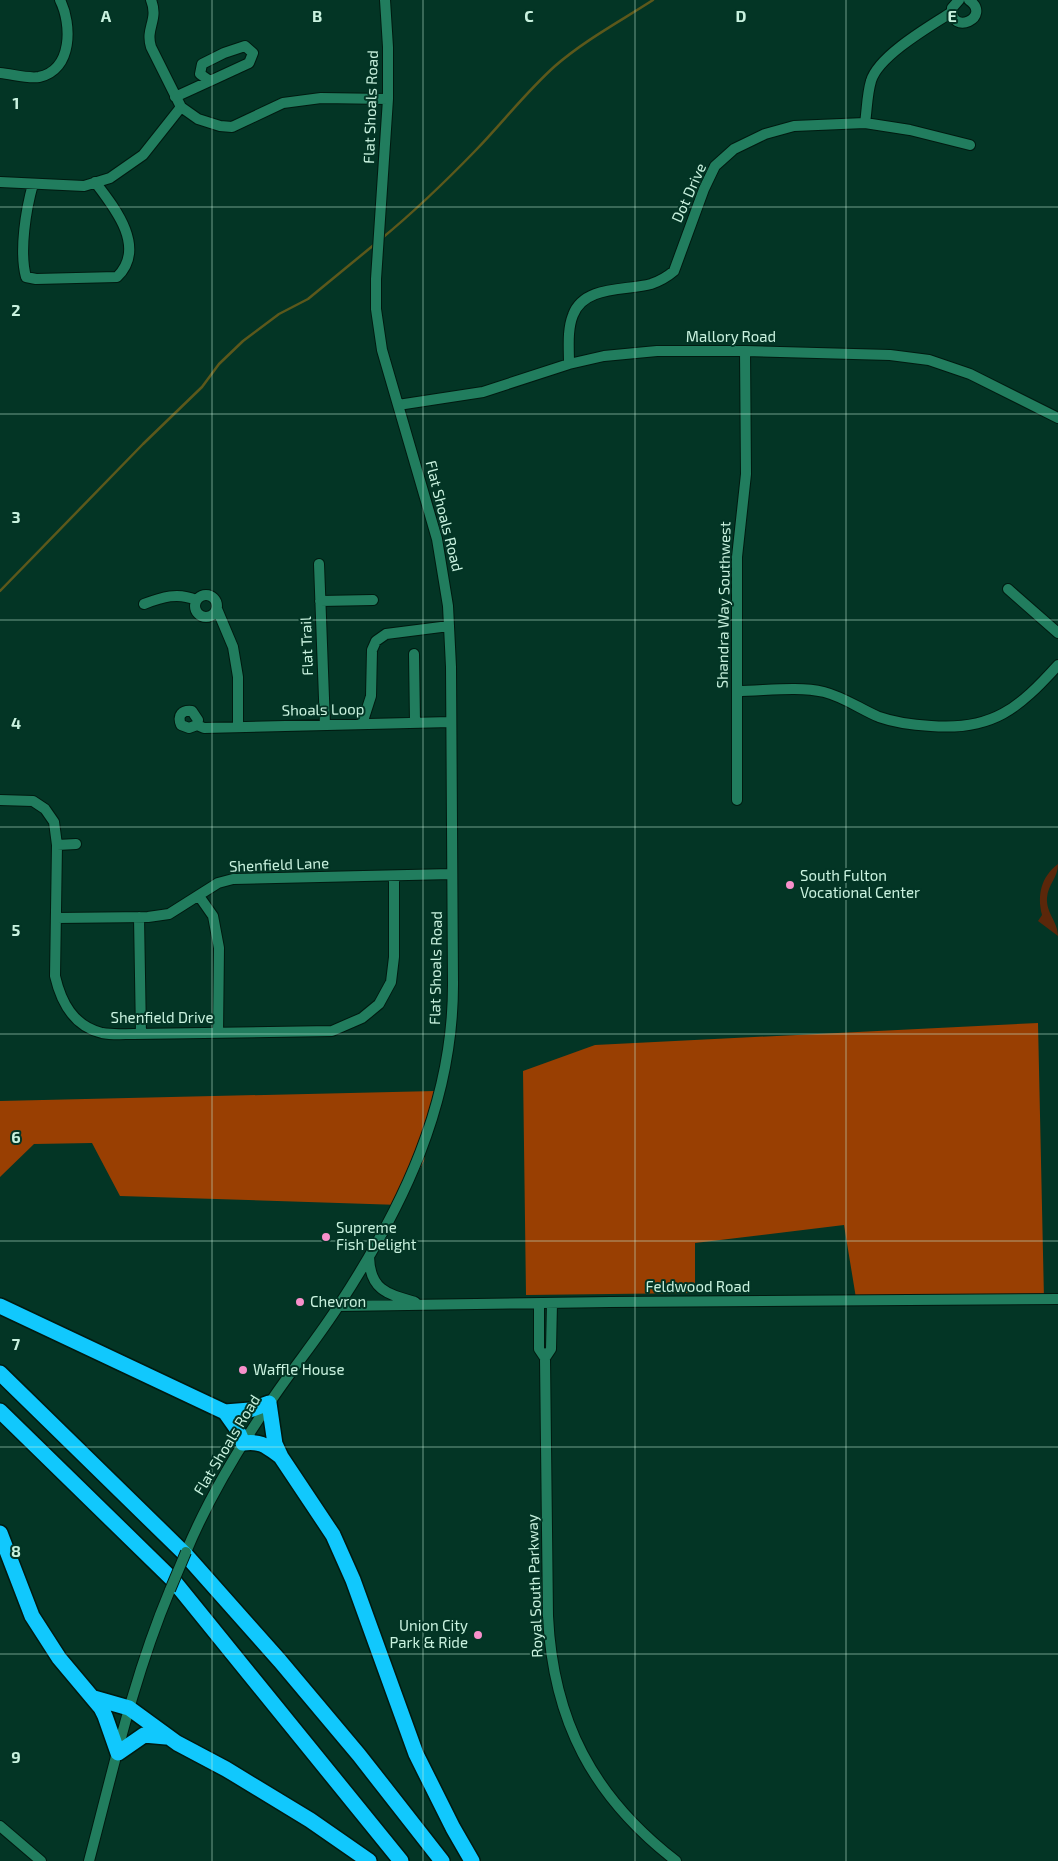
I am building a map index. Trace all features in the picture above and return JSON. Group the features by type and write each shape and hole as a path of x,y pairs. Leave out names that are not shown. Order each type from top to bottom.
{"highway":[{"path":"0,1306 224,1412 237,1429 243,1443 263,1443 281,1457"},
{"path":"0,1373 185,1554 280,1661 353,1748 442,1861"},
{"path":"224,1412 250,1410 269,1403 275,1444 281,1457 333,1535 353,1580 416,1754 453,1828 472,1861"},
{"path":"0,1411 173,1580 401,1861"},
{"path":"0,1533 32,1616 58,1658 81,1686 94,1698 105,1716 118,1753 144,1735 168,1737"},
{"path":"94,1698 129,1708 168,1737 226,1769 310,1820 369,1861"}],"street":[{"path":"0,72 38,77 54,71 65,51 67,40 67,18 60,0"},
{"path":"150,0 154,10 148,37 151,47 181,107 198,119 220,126 232,127 283,104 320,98 388,99"},
{"name":"Flat Shoals Road","path":"89,1861 129,1708 156,1622 196,1527 243,1443 269,1403 339,1306 389,1223 416,1168 437,1101 446,1056 453,993 449,626 444,574 437,539 382,350 376,309 376,279 388,99 388,47 385,0"},
{"path":"959,0 954,4 953,16 958,21 969,22 973,20 976,12 974,4 969,0"},
{"path":"865,123 870,82 874,73 889,56 952,12"},
{"path":"175,97 210,81 249,63 253,53 245,46 224,53 202,64 200,74 210,81"},
{"path":"0,182 84,186 110,178 144,155 181,107"},
{"name":"Dot Drive","path":"569,364 569,338 573,315 578,305 596,292 653,283 674,271 704,189 715,166 734,149 765,134 794,126 865,123 910,130 970,144"},
{"path":"33,184 27,208 23,265 26,277 36,279 117,277 124,270 129,258 130,247 119,214 95,182"},
{"name":"Mallory Road","path":"398,405 483,392 569,364 604,356 657,351 745,351 890,355 930,360 970,374 1058,418"},
{"name":"Shandra Way Southwest","path":"737,800 737,558 746,474 745,351"},
{"name":"Flat Trail","path":"319,564 325,725"},
{"path":"1008,589 1058,633"},
{"path":"144,604 162,597 181,595 196,600"},
{"path":"196,600 202,596 210,596 216,601 217,609 233,647 238,677 238,727"},
{"path":"196,600 195,610 202,618 213,615 217,609"},
{"path":"320,601 373,600"},
{"path":"362,724 370,696 372,650 376,641 386,634 449,626"},
{"path":"414,654 415,723"},
{"path":"737,691 789,690 822,692 840,697 878,716 895,722 942,727 965,726 993,719 1018,705 1034,692 1058,665"},
{"name":"Shoals Loop","path":"197,725 204,728 451,722"},
{"name":"Shenfield Drive","path":"0,800 33,801 45,809 54,822 57,845 55,976 59,993 65,1006 80,1023 102,1033 332,1032 362,1018 379,1004 391,982 394,958 394,876"},
{"path":"57,845 76,844"},
{"name":"Shenfield Lane","path":"56,918 139,917 169,914 218,883 234,879 452,874"},
{"path":"199,896 213,916 219,948 218,1033"},
{"path":"139,917 141,1034"},
{"path":"369,1257 370,1271 375,1283 389,1294 423,1305"},
{"name":"Feldwood Road","path":"339,1306 1058,1299"},
{"name":"Royal South Parkway","path":"539,1304 540,1349 545,1358 549,1642 562,1708 590,1768 613,1802 636,1826 676,1861"},
{"name":"Royal South Parkway","path":"545,1358 552,1349 552,1304"},
{"path":"0,1826 41,1861"}],"shaded area":[{"path":"1058,864 1058,869 1049,889 1047,903 1058,936 1038,921 1042,915 1040,894 1044,881"},
{"path":"1038,1023 1044,1299 856,1298 844,1225 695,1243 695,1293 526,1295 523,1071 595,1045"},
{"path":"435,1091 424,1161 400,1205 120,1196 92,1143 34,1144 0,1177 0,1101"}],"waterway":[{"path":"381,239 453,173 555,66 590,39 653,0"},
{"path":"0,591 143,444 202,387 219,364 243,341 279,314 308,299 375,244"}],"place":[{"name":"South Fulton Vocational Center","path":"790,885"},
{"name":"Supreme Fish Delight","path":"326,1237"},
{"name":"Chevron","path":"300,1302"},
{"name":"Waffle House","path":"243,1370"},
{"name":"Union City Park & Ride","path":"478,1635"}]}
